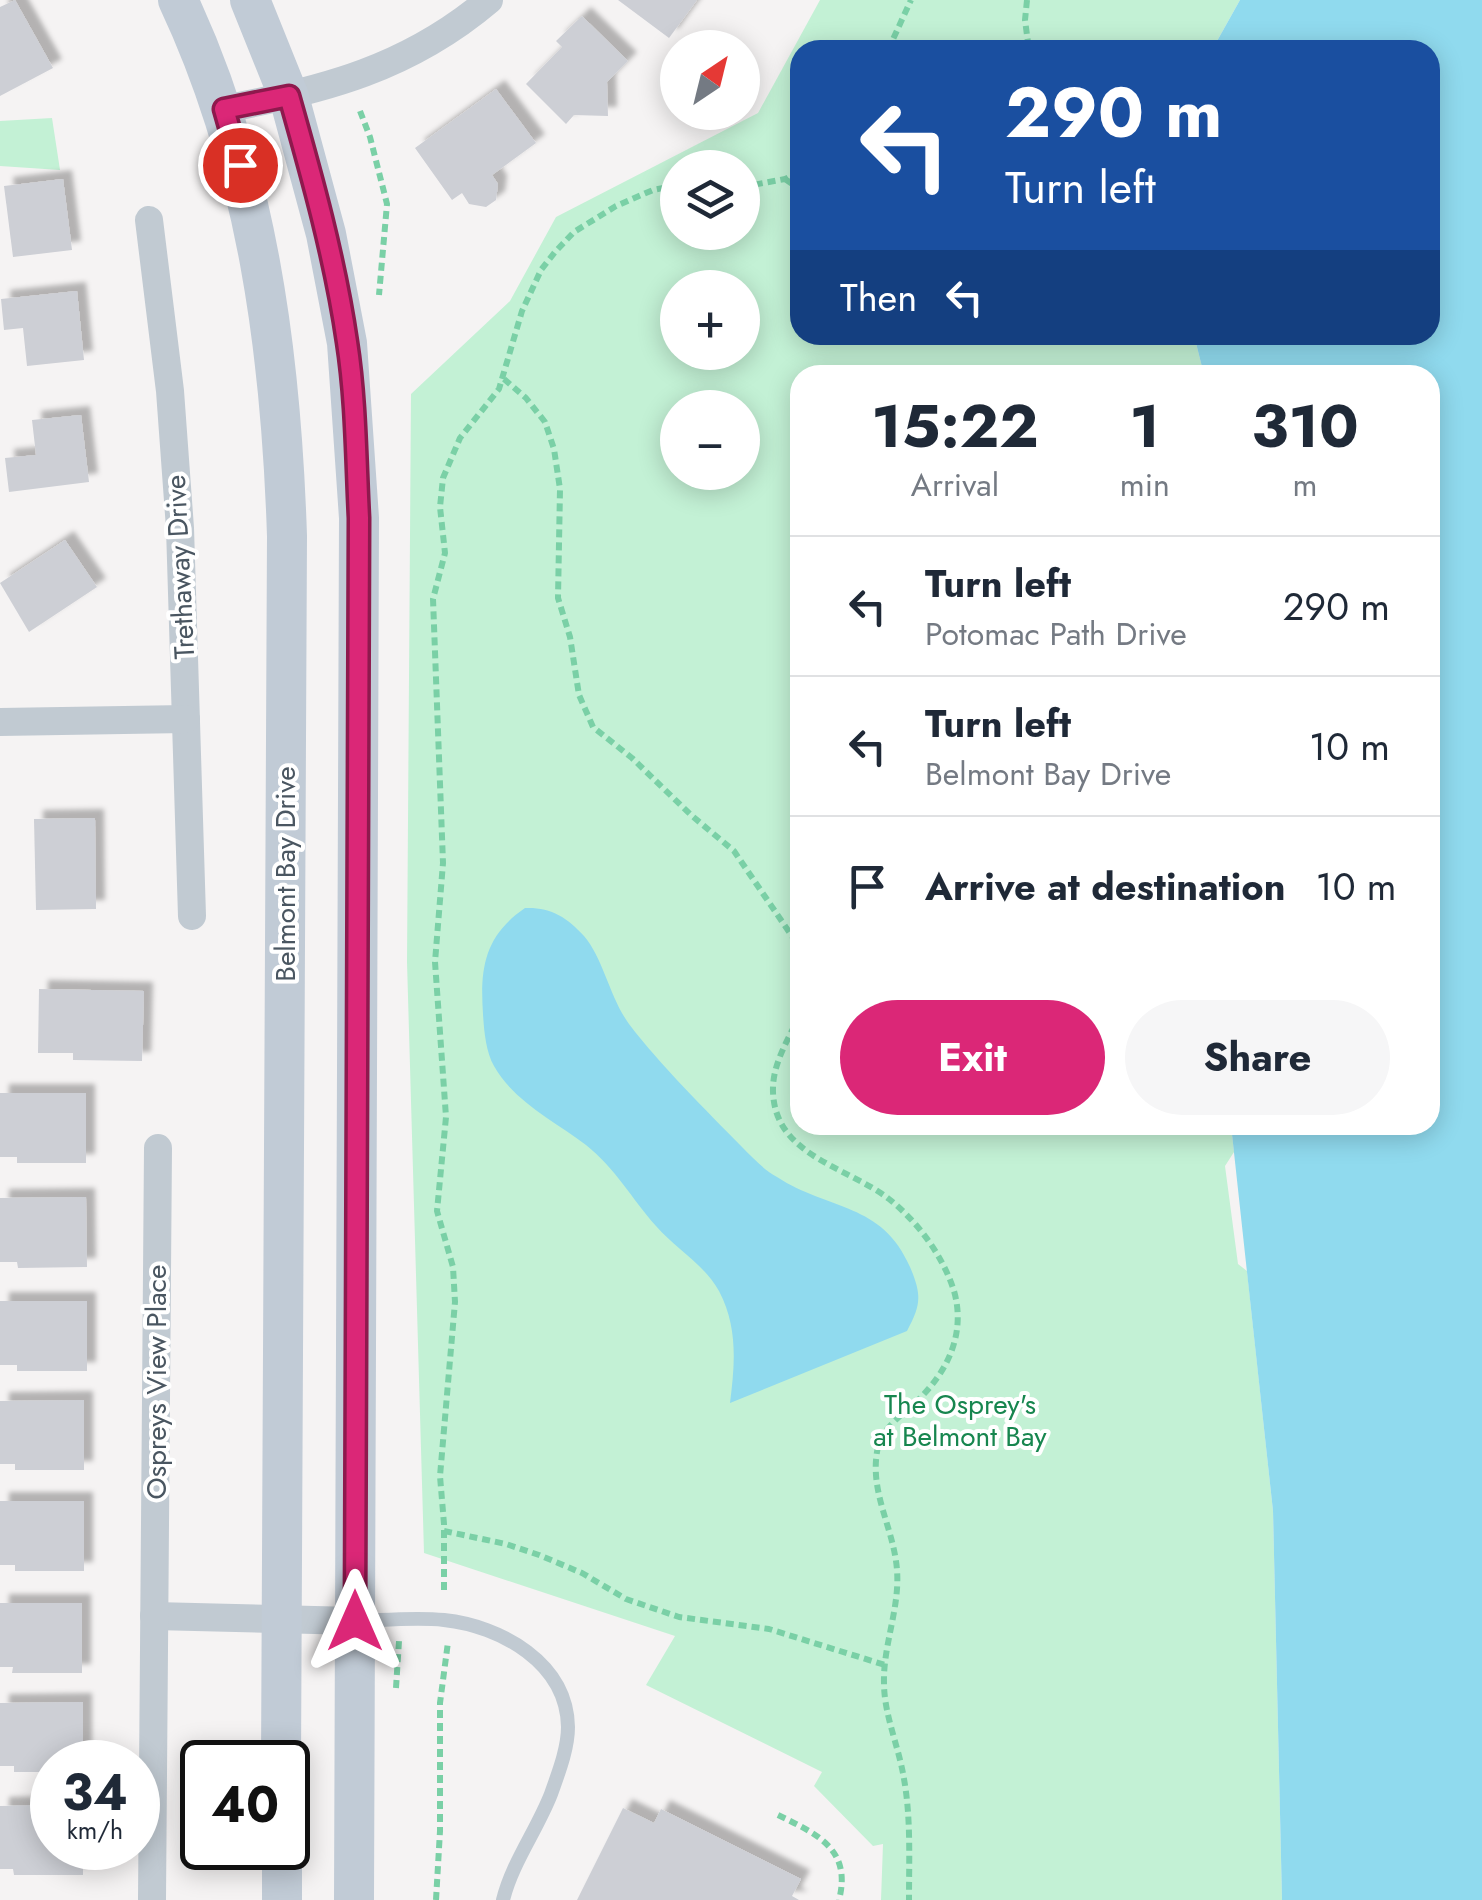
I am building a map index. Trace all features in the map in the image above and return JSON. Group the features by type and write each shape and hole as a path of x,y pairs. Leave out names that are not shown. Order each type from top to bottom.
{"street":[{"name":"Belmont Bay Drive","path":"178,0 224,109 240,165 273,327 284,448 282,1740"},
{"path":"250,0 289,96 326,234 347,343 359,518 354,1900"},
{"path":"224,109 289,96 387,66 432,42 490,0"},
{"name":"Trethaway Drive","path":"149,220 172,411 180,528 192,916"},
{"path":"0,722 186,719"},
{"name":"Ospreys View Place","path":"152,1900 158,1148"},
{"path":"154,1616 355,1621"},
{"path":"282,1870 282,1900"}],"lane":[{"path":"355,1621 447,1620 496,1633 542,1664 558,1689 566,1710 568,1732 561,1762 504,1900"}],"path":[{"path":"893,40 912,0"},
{"path":"1028,0 1028,40"},
{"path":"360,111 386,204"},
{"path":"760,184 790,177"},
{"path":"785,179 790,182"},
{"path":"444,1590 440,1476 455,1302 453,1267 437,1211 446,1117 435,962 443,863 432,599 445,553 440,507 448,462 471,422 504,379 522,311 541,270 574,232 616,206 660,189"},
{"path":"504,379 526,398 544,422 554,449 560,489 558,598 570,638 579,696 594,727 734,851 790,933"},
{"path":"790,1034 776,1063 772,1092 779,1120 790,1134"},
{"path":"791,1135 800,1147 896,1205 941,1260 958,1311 955,1342 943,1374 892,1422 878,1446 874,1476 897,1570 898,1588 885,1664 885,1700 906,1796 909,1900"},
{"path":"444,1531 539,1555 582,1573 626,1599 679,1616 769,1629 885,1664"},
{"path":"436,1900 440,1703 449,1637"},
{"path":"778,1815 812,1831 834,1850 843,1886 839,1900"}],"green space":[{"name":"The Osprey's at Belmont Bay","path":"820,0 1240,0 1218,40 798,40"},
{"name":"The Osprey's at Belmont Bay","path":"790,55 790,345 1196,345 1202,365 790,365 790,1135 1232,1135 1234,1152 1225,1166 1238,1264 1247,1271 1273,1511 1282,1900 881,1900 883,1844 873,1846 814,1786 822,1772 646,1685 675,1636 424,1553 407,962 411,394 510,301 556,217 660,163 660,250 760,250 760,150 686,150 725,130 760,130 760,109"},
{"path":"52,118 60,170 0,166 0,121"}],"water":[{"path":"1240,0 1482,0 1482,1900 1282,1900 1273,1511 1232,1135 1440,1135 1440,365 1202,365 1196,345 1440,345 1440,40 1218,40"},
{"path":"525,908 558,914 584,936 629,1024 759,1164 796,1188 852,1210 885,1230 898,1246 917,1285 917,1307 907,1331 730,1403 732,1332 713,1281 656,1226 596,1154 512,1090 491,1060 483,1021 484,968 501,930"}],"building":[{"path":"15,0 53,68 0,96 0,7"},
{"path":"618,0 697,0 675,30 660,31"},
{"path":"582,16 628,61 607,82 608,116 574,115 566,124 526,84 562,47 556,41"},
{"path":"496,89 536,143 492,175 498,184 496,200 486,207 469,204 462,193 452,200 415,148"},
{"path":"63,179 72,250 13,257 4,186"},
{"path":"77,291 84,360 27,366 23,328 4,330 1,299"},
{"path":"81,415 89,482 9,492 5,458 36,455 32,420"},
{"path":"65,540 97,587 29,632 0,583"},
{"path":"95,818 96,909 36,910 34,819"},
{"path":"39,989 144,991 142,1061 73,1060 73,1053 38,1053"},
{"path":"0,1093 86,1093 86,1163 17,1163 17,1157 0,1157"},
{"path":"86,1197 87,1267 18,1268 17,1262 0,1262 0,1198"},
{"path":"0,1301 87,1301 87,1371 17,1371 17,1365 0,1365"},
{"path":"84,1400 84,1470 15,1470 15,1464 0,1464 0,1401"},
{"path":"0,1501 84,1501 84,1571 15,1571 15,1565 0,1565"},
{"path":"0,1603 82,1603 82,1673 12,1673 13,1667 0,1667"},
{"path":"83,1702 83,1740 30,1740 30,1772 14,1772 14,1766 0,1766 0,1703"},
{"path":"30,1805 30,1870 83,1870 83,1875 14,1875 13,1869 0,1869 0,1806"},
{"path":"623,1808 654,1823 661,1809 801,1879 792,1896 799,1900 577,1900"}],"route":[{"path":"240,165 224,109 289,96 326,234 347,343 355,438 359,518 355,1621"}]}
